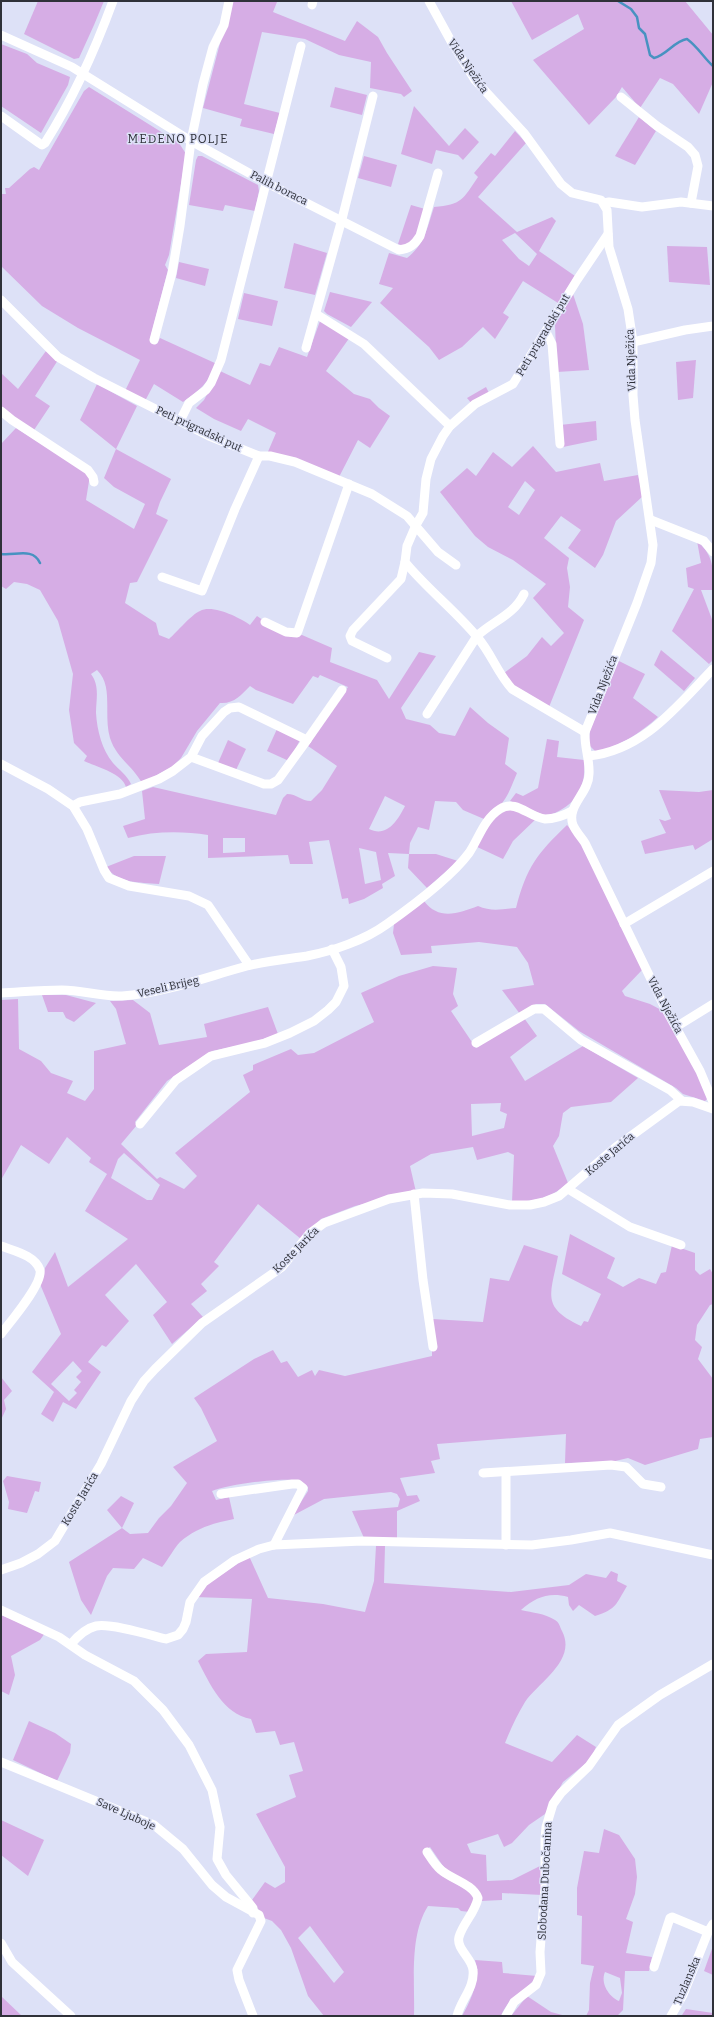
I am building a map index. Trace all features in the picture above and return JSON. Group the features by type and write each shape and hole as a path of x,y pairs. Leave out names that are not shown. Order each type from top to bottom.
{"street":[{"path":"1,116 42,145 45,143 62,116 82,74 113,1"},
{"path":"154,340 162,314 173,266 191,141 208,62 224,25 229,1"},
{"name":"Vida Nježića","path":"430,1 452,43 475,80 524,133 561,184 572,193 597,199 604,203 607,210 609,247 628,309 633,342 633,395 635,420 651,520 653,545 651,563 585,732 585,742 589,756 590,777 572,811 573,825 585,843 624,924 700,1071 713,1102"},
{"name":"Palih boraca","path":"1,36 72,67 191,141 267,182 400,250 409,248 416,244 420,236 438,173"},
{"path":"180,420 189,403 206,390 211,383 221,360 301,46"},
{"path":"306,348 342,219 373,96"},
{"path":"621,97 657,126 688,147 695,155 698,166 691,203"},
{"path":"604,203 609,202 642,207 672,202 713,206"},
{"name":"Peti prigradski put","path":"387,658 352,641 350,636 353,630 401,579 407,546 423,512 425,504 426,480 431,460 450,426 475,404 513,384 577,280 608,234"},
{"name":"Peti prigradski put","path":"1,300 58,357 94,378 180,420 209,436 259,456 270,456 295,462 349,484 390,504 407,516 416,525"},
{"path":"316,314 364,344 450,426"},
{"path":"633,342 691,329 713,326"},
{"path":"546,332 552,344 560,444"},
{"path":"1,411 12,420 88,470 93,476 94,482"},
{"path":"162,577 202,591 235,509 259,456"},
{"path":"265,622 289,633 297,633 349,484"},
{"path":"651,520 704,541 713,552"},
{"path":"416,525 438,552 456,565"},
{"path":"405,562 477,636 490,653 506,683 512,689 585,732"},
{"path":"427,714 477,636 484,629 514,610 524,594"},
{"path":"589,756 612,752 646,734 662,722 713,669"},
{"path":"191,757 264,784 271,784 278,780 342,690"},
{"path":"72,806 80,802 120,794 140,787 173,771 191,757 207,730 224,712 235,707 307,740"},
{"path":"1,764 48,789 72,806 87,829 104,870 109,878 129,886 188,896 208,905 249,965"},
{"name":"Veseli Brijeg","path":"1,993 63,990 109,996 134,995 191,982 249,965 308,955 332,949 365,937 385,926 422,896 461,862 469,852 491,815 499,809 505,806 513,806 541,818 561,817 572,811"},
{"path":"561,817 573,825"},
{"path":"624,924 713,871"},
{"path":"140,1124 176,1080 211,1056 265,1043 314,1021 328,1010 336,1002 344,986 341,967 332,949"},
{"path":"676,1027 713,1004"},
{"path":"476,1043 528,1012 534,1009 544,1009 581,1040 670,1090 681,1100 693,1102 713,1109"},
{"name":"Koste Jarića","path":"1,1570 21,1563 38,1554 55,1541 101,1464 121,1421 144,1381 184,1339 202,1323 282,1267 309,1234 324,1223 389,1199 414,1194 452,1194 520,1205 544,1202 559,1196 616,1147 661,1112 681,1100"},
{"path":"568,1189 630,1227 680,1245"},
{"path":"414,1194 423,1280 434,1347"},
{"path":"1,1246 24,1254 32,1260 40,1274 36,1286 1,1334"},
{"path":"483,1473 557,1467 622,1466 626,1467 643,1484 661,1487"},
{"path":"506,1472 506,1545"},
{"path":"221,1494 292,1484 298,1484 303,1488 274,1545"},
{"path":"71,1644 81,1634 95,1626 110,1627 172,1638 178,1635 183,1629 190,1602 204,1582 235,1560 259,1549 274,1545 369,1542 532,1545 610,1533 713,1555"},
{"path":"1,1610 71,1644 86,1655 134,1681 163,1710 183,1736 206,1776 212,1790 220,1827 217,1859 226,1875 253,1908 253,1913 259,1915 261,1921 237,1970 239,1980 253,2016"},
{"name":"Slobodana Dubočanina","path":"506,2016 514,2002 536,1985 541,1973 540,1952 545,1887 545,1839 546,1827 553,1804 561,1793 589,1766 618,1725 660,1695 713,1664"},
{"name":"Save Ljuboje","path":"1,1762 154,1825 184,1849 216,1888 226,1897 253,1913"},
{"path":"427,1852 438,1868 450,1877 471,1888 478,1898 474,1911 459,1938 462,1950 472,1962 473,1979 457,2016"},
{"path":"654,1967 670,1918 672,1917 711,1929"},
{"name":"Tuzlanska","path":"671,2016 683,1995 711,1929"},
{"path":"1,1943 12,1962 72,2016"}],"shaded area":[{"path":"38,1 104,1 79,58 74,59 24,34"},
{"path":"231,1 277,2 273,12 345,41 357,21 378,37 412,91 404,97 401,94 370,88 371,62 339,55 305,39 262,32 244,104 280,113 274,134 240,126 242,119 203,108"},
{"path":"511,1 685,1 713,35 713,82 699,114 673,84 660,78 640,108 622,87 616,97 589,125 533,60 584,29 578,14 532,40"},
{"path":"1,44 27,54 37,63 70,77 68,85 41,133 1,106"},
{"path":"89,87 179,143 186,154 169,255 165,265 168,270 150,339 157,344 160,338 217,364 203,386 183,402 154,384 145,401 125,391 140,360 78,328 42,306 1,266 1,194 6,194 5,188 9,188 30,169 34,167 39,170 84,91"},
{"path":"335,87 367,95 362,115 330,107"},
{"path":"414,106 449,146 465,128 479,142 463,160 458,155 436,150 432,164 401,154"},
{"path":"639,117 656,131 635,165 615,156"},
{"path":"515,131 526,143 478,197 517,232 552,217 556,221 539,251 575,276 558,303 523,281 503,313 509,317 495,339 483,327 462,347 439,360 429,347 380,303 393,288 379,284 389,253 407,258 413,253 425,235 434,207 451,205 461,200 478,177 474,173 491,153 495,156","holes":["515,233 537,254 529,266 519,259 502,240"]},
{"path":"198,156 202,156 258,185 259,191 255,211 225,205 223,211 189,205 196,160"},
{"path":"364,156 397,165 391,187 358,178"},
{"path":"411,205 425,209 415,240 404,246 398,244"},
{"path":"294,243 327,253 315,295 284,288"},
{"path":"667,246 707,247 710,285 669,282"},
{"path":"179,262 209,269 205,286 176,278"},
{"path":"330,292 372,302 351,327 324,311"},
{"path":"244,293 278,301 272,326 238,319"},
{"path":"573,294 583,324 589,370 557,372 555,325"},
{"path":"320,321 350,337 326,371 354,394 370,399 390,416 370,448 358,440 339,477 267,454 276,433 248,419 241,431 214,419 196,408 204,400 220,371 250,385 260,363 270,366 279,347 307,357"},
{"path":"46,351 58,360 35,396 50,406 34,430 15,419 1,406 1,373 18,389"},
{"path":"696,360 693,398 678,400 676,362"},
{"path":"97,384 137,406 116,449 80,420"},
{"path":"486,387 489,393 472,404 467,398"},
{"path":"596,421 597,440 563,447 560,425"},
{"path":"16,428 90,475 86,500 134,529 145,504 114,487 104,478 116,449 171,479 156,514 168,520 137,582 130,583 125,603 156,623 159,635 169,639 193,616 205,609 212,609 226,613 250,625 257,616 285,635 293,637 302,635 332,648 330,662 377,680 389,699 419,652 436,656 401,708 406,719 430,725 439,733 455,736 470,707 488,723 509,738 505,764 517,773 508,794 501,804 484,819 463,810 456,802 435,801 429,830 418,827 410,843 409,854 388,853 395,876 382,884 383,888 364,899 349,904 348,898 342,899 329,840 309,842 313,864 290,864 288,855 208,858 208,835 168,832 128,838 123,826 145,819 142,791 153,787 276,815 283,798 287,794 311,801 322,790 337,766 308,746 348,687 320,675 318,678 313,676 293,704 256,690 250,686 240,696 233,700 220,703 197,731 181,758 172,767 142,783 138,776 116,751 110,738 107,720 107,692 102,677 97,670 91,674 97,688 96,713 101,740 109,758 125,775 131,784 126,787 124,782 114,774 84,761 87,756 74,743 69,710 73,674 58,621 40,590 27,584 14,582 6,589 1,586 1,444","holes":["385,796 405,806 399,817 391,826 381,831 369,829","223,838 245,838 245,852 223,853","359,848 376,852 381,880 365,884"]},
{"path":"533,446 556,472 600,463 604,481 638,475 643,496 616,521 603,555 595,568 568,548 581,530 561,516 544,538 569,558 567,568 570,587 568,607 584,620 549,707 513,687 504,673 527,656 542,637 551,646 564,633 533,598 546,584 513,560 488,547 475,536 440,492 467,468 476,476 493,452 512,467","holes":["525,481 535,490 519,515 508,507"]},
{"path":"697,541 703,546 710,557 712,568 713,590 701,590 713,622 713,660 709,664 672,631 694,589 688,587 686,568 701,563"},
{"path":"661,650 695,678 684,691 654,665"},
{"path":"619,661 645,674 633,698 658,717 629,739 596,752 589,745 590,730"},
{"path":"277,729 300,740 289,761 267,751"},
{"path":"547,739 559,741 557,757 584,760 584,770 581,788 577,796 564,808 546,816 510,801 516,793 523,796 538,788"},
{"path":"228,740 246,749 236,770 218,763"},
{"path":"659,790 699,792 713,790 713,839 695,850 693,845 645,854 641,841 666,833 659,819 665,821 671,819"},
{"path":"508,807 537,818 513,841 503,859 475,846 487,824"},
{"path":"567,825 581,841 643,969 622,991 625,996 650,1004 665,1012 710,1096 705,1101 683,1094 676,1088 579,1031 545,1004 536,1004 520,1014 502,990 534,985 528,963 517,947 479,942 431,946 432,953 401,955 393,933 394,924 424,901 436,911 450,914 478,906 492,910 516,908 524,881 534,862 548,844"},
{"path":"409,854 436,854 458,861 427,888 408,868"},
{"path":"134,856 166,856 159,884 123,879 111,873 106,867"},
{"path":"433,966 457,968 453,994 458,1006 451,1011 476,1048 524,1018 537,1036 510,1057 525,1081 583,1046 638,1078 611,1102 571,1107 563,1113 559,1136 553,1146 568,1183 549,1196 536,1200 512,1202 514,1155 508,1152 477,1160 473,1147 431,1154 410,1166 416,1192 355,1206 321,1219 301,1239 258,1204 214,1262 219,1266 201,1284 207,1291 191,1304 203,1317 172,1344 153,1315 167,1302 136,1264 105,1295 129,1321 106,1347 102,1345 88,1362 101,1372 76,1409 63,1402 53,1422 41,1414 54,1392 32,1372 61,1334 40,1284 45,1268 55,1252 68,1287 128,1239 85,1211 107,1174 89,1162 91,1158 67,1137 49,1164 21,1145 1,1180 1,1000 18,999 19,1049 41,1061 51,1073 73,1081 67,1093 85,1101 94,1089 94,1051 126,1044 116,1009 110,1001 133,1000 150,1013 159,1045 207,1037 204,1024 268,1007 278,1034 251,1043 212,1051 167,1081 135,1122 137,1125 121,1144 157,1179 160,1177 184,1189 197,1176 175,1153 250,1092 243,1075 253,1070 253,1065 291,1049 298,1055 314,1053 374,1022 361,993 399,976","holes":["501,1103 500,1111 507,1114 504,1128 472,1136 471,1104","124,1153 160,1185 152,1200 147,1200 111,1178 118,1159","73,1361 82,1371 76,1377 81,1382 74,1390 77,1393 69,1401 51,1384"]},
{"path":"42,995 66,995 96,1003 74,1022 66,1018 63,1012 48,1012"},
{"path":"570,1234 615,1258 607,1278 623,1287 639,1278 656,1284 661,1273 666,1272 672,1245 695,1253 695,1270 700,1275 710,1269 713,1274 713,1304 710,1305 697,1325 695,1340 702,1347 698,1359 713,1379 713,1437 700,1439 698,1449 645,1465 628,1458 611,1462 565,1463 566,1434 437,1444 440,1459 431,1461 435,1473 400,1478 407,1496 417,1495 420,1501 397,1511 397,1538 364,1538 352,1511 398,1507 400,1499 397,1494 391,1492 324,1499 292,1516 308,1491 308,1487 297,1481 263,1481 239,1484 219,1489 212,1491 216,1500 229,1497 234,1519 219,1522 186,1537 180,1542 162,1567 143,1558 134,1569 113,1568 107,1576 91,1615 81,1600 69,1562 122,1528 130,1534 148,1533 159,1518 171,1506 187,1483 173,1467 217,1441 201,1408 194,1398 254,1359 273,1350 281,1363 287,1361 298,1377 312,1370 315,1376 319,1370 345,1376 432,1356 432,1319 483,1322 490,1278 509,1281 524,1245 558,1256 551,1290 554,1306 568,1319 581,1326 584,1321 588,1322 601,1294 562,1274"},
{"path":"1,1377 12,1391 4,1400 6,1409 1,1420"},
{"path":"7,1476 41,1482 39,1492 35,1491 27,1513 8,1509 9,1502 3,1481"},
{"path":"121,1496 134,1503 122,1528 107,1510"},
{"path":"376,1546 385,1546 384,1583 511,1592 569,1585 586,1574 606,1578 611,1571 618,1574 617,1581 627,1586 618,1602 612,1608 595,1616 579,1605 573,1611 569,1605 568,1597 555,1595 549,1595 537,1599 521,1610 543,1615 556,1621 562,1631 565,1642 565,1651 555,1670 525,1702 505,1743 552,1762 577,1735 596,1747 590,1760 563,1782 545,1814 529,1825 512,1843 504,1847 498,1834 467,1844 471,1853 486,1855 487,1881 512,1880 542,1865 542,1895 502,1893 502,1900 481,1901 443,1866 430,1847 424,1851 442,1876 467,1890 473,1896 474,1902 470,1912 461,1911 458,1908 428,1906 422,1918 415,1945 414,2016 324,2016 308,1996 291,1948 281,1930 272,1921 264,1918 252,1900 265,1882 275,1888 285,1882 285,1867 256,1814 296,1797 289,1775 303,1771 294,1742 280,1745 275,1731 256,1733 251,1719 241,1716 233,1711 218,1697 198,1661 206,1654 247,1652 252,1599 195,1597 206,1585 249,1556 268,1598 323,1604 365,1612 374,1581","holes":["310,1926 344,1972 334,1983 298,1938"]},
{"path":"1,1615 45,1633 40,1640 11,1656 15,1675 9,1695 1,1691"},
{"path":"29,1721 55,1733 71,1744 70,1753 57,1781 13,1760"},
{"path":"1,1820 44,1840 28,1876 1,1855"},
{"path":"604,1829 619,1835 635,1859 637,1877 635,1894 626,1919 633,1922 626,1953 652,1957 649,1971 625,1971 623,2010 617,2016 586,2016 589,2010 590,1983 594,1966 581,1964 582,1916 577,1915 577,1888 584,1851 599,1853","holes":["605,1972 620,1978 622,1993 619,2001 615,1999 606,1989 604,1981"]},
{"path":"713,1946 713,1975 704,1971"},
{"path":"475,1960 502,1962 503,1973 537,1976 533,1982 508,2004 501,2016 462,2016 476,1982"},
{"path":"1,1996 22,2016 1,2016"},
{"path":"527,1996 551,2012 566,2016 511,2016"},
{"path":"686,2009 713,2013 713,2016 682,2015"}],"waterway":[{"path":"618,1 631,9 637,17 639,28 645,34 650,55 654,58 663,54 678,42 687,39 713,66"},
{"path":"1,554 23,553 33,555 40,563"}],"district":[{"name":"MEDENO POLJE","path":"178,139"}]}
